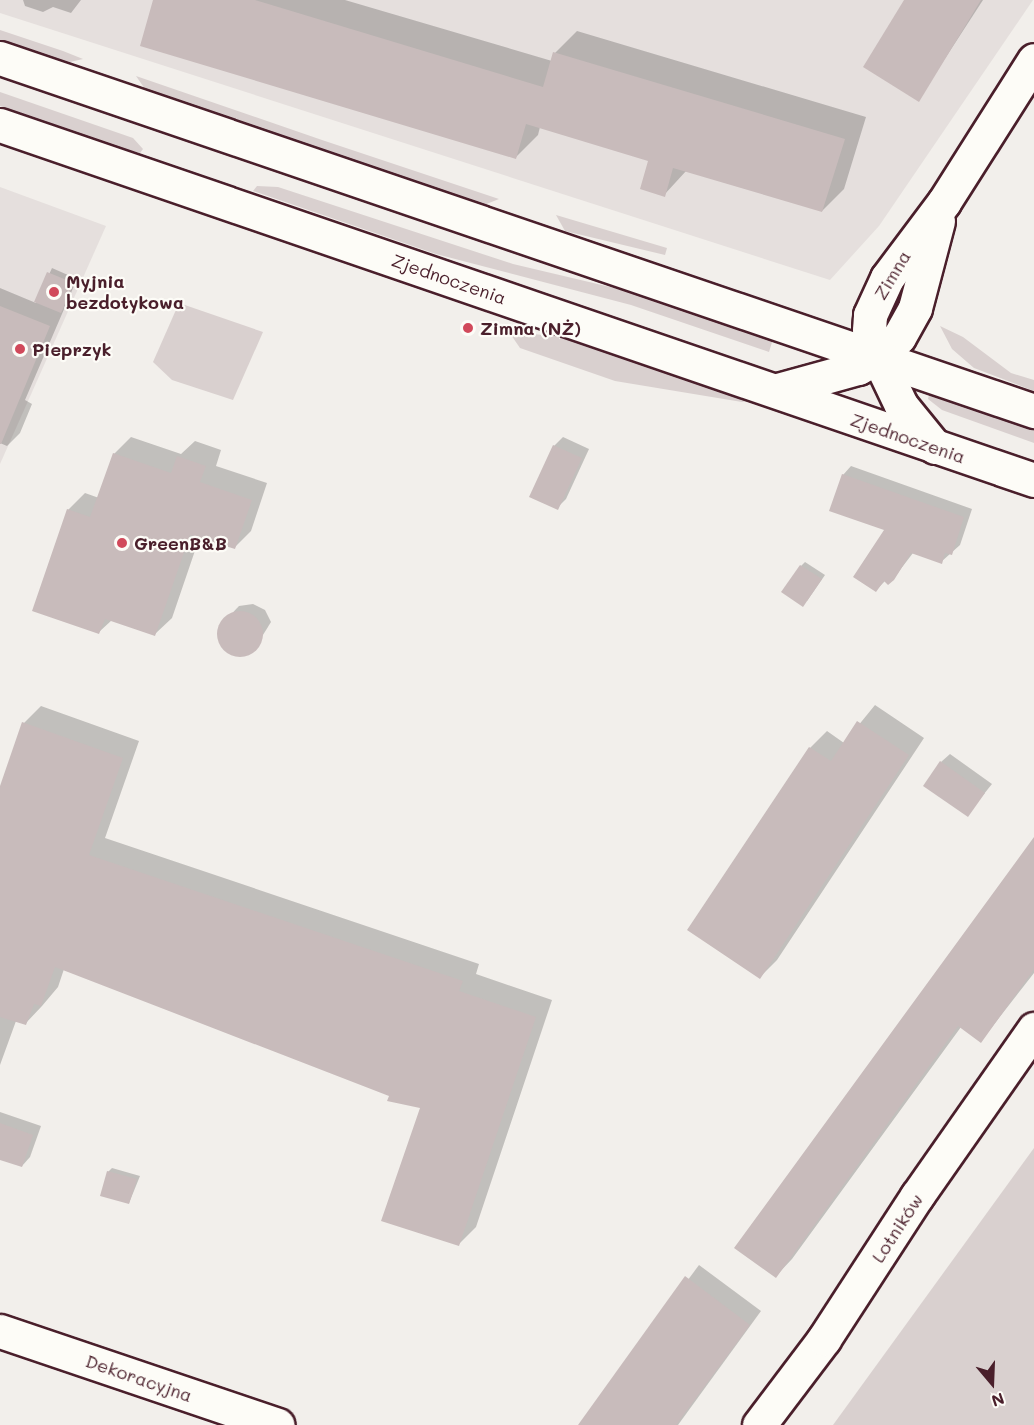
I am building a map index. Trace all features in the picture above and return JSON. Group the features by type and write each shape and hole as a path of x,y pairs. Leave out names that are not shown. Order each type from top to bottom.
{"main road":[{"path":"0,58 1034,411"},
{"name":"Zimna","path":"935,447 901,405 878,357 869,330 878,294 905,251 944,202 1034,60"},
{"name":"Zjednoczenia","path":"0,125 778,390 1034,480"},
{"path":"778,390 842,375 878,357"},
{"name":"Lotników","path":"759,1425 824,1339 917,1196 1034,1029"},
{"name":"Dekoracyjna","path":"0,1331 278,1425"}],"shaded area":[{"path":"0,0 1033,0 879,226 830,280 0,13"},
{"path":"0,30 83,59 70,62 11,45 0,41"},
{"path":"136,76 499,199 484,205 145,89"},
{"path":"0,92 133,138 143,149 140,153 124,149 0,106"},
{"path":"257,186 278,187 513,264 644,295 773,339 769,352 631,305 436,254 253,191"},
{"path":"0,187 106,226 0,464"},
{"path":"556,215 667,248 665,255 565,231"},
{"path":"179,303 263,332 233,400 172,380 153,362"},
{"path":"940,326 963,337 1011,373 1034,380 1034,391 974,368 952,349"},
{"path":"509,332 567,337 753,400 742,402 615,381 520,348"},
{"path":"930,391 1034,428 1034,443 942,410 928,399"},
{"path":"1034,1148 1034,1425 833,1425"}],"building":[{"path":"153,0 255,0 543,87 553,52 845,139 822,212 673,168 665,197 640,189 648,161 526,124 516,159 140,46"},
{"path":"904,0 981,0 919,102 863,67"},
{"name":"Myjnia bezdotykowa","path":"47,272 74,283 61,313 34,302"},
{"name":"Pieprzyk","path":"0,306 50,326 1,444 0,444"},
{"path":"553,445 582,458 558,510 529,497"},
{"name":"GreenB&B","path":"113,453 171,473 177,456 206,466 200,482 252,500 235,549 190,535 155,636 105,619 99,634 32,611 67,509 90,517"},
{"path":"842,474 964,517 952,555 945,553 942,564 911,553 894,580 888,585 884,581 876,592 853,577 884,530 829,511"},
{"path":"800,565 822,579 803,607 781,592"},
{"path":"240,611 256,618 263,634 256,650 240,657 224,650 217,634 224,618"},
{"path":"857,721 909,755 760,979 687,930 809,747 831,761"},
{"path":"22,722 123,758 89,855 463,981 459,991 536,1017 459,1246 381,1221 420,1108 387,1101 389,1096 55,967 41,1006 34,1004 26,1025 0,1017 0,786"},
{"path":"940,761 985,793 968,817 923,786"},
{"path":"1034,837 1034,969 981,1043 958,1026 776,1278 734,1248"},
{"path":"0,1123 33,1135 22,1167 0,1160"},
{"path":"107,1171 137,1179 129,1204 100,1196"},
{"path":"685,1276 750,1325 676,1425 578,1425"}],"place":[{"name":"Myjnia bezdotykowa","path":"54,292"},
{"name":"Zimna (NŻ)","path":"468,328"},
{"name":"Pieprzyk","path":"20,349"},
{"name":"GreenB&B","path":"122,543"}]}
